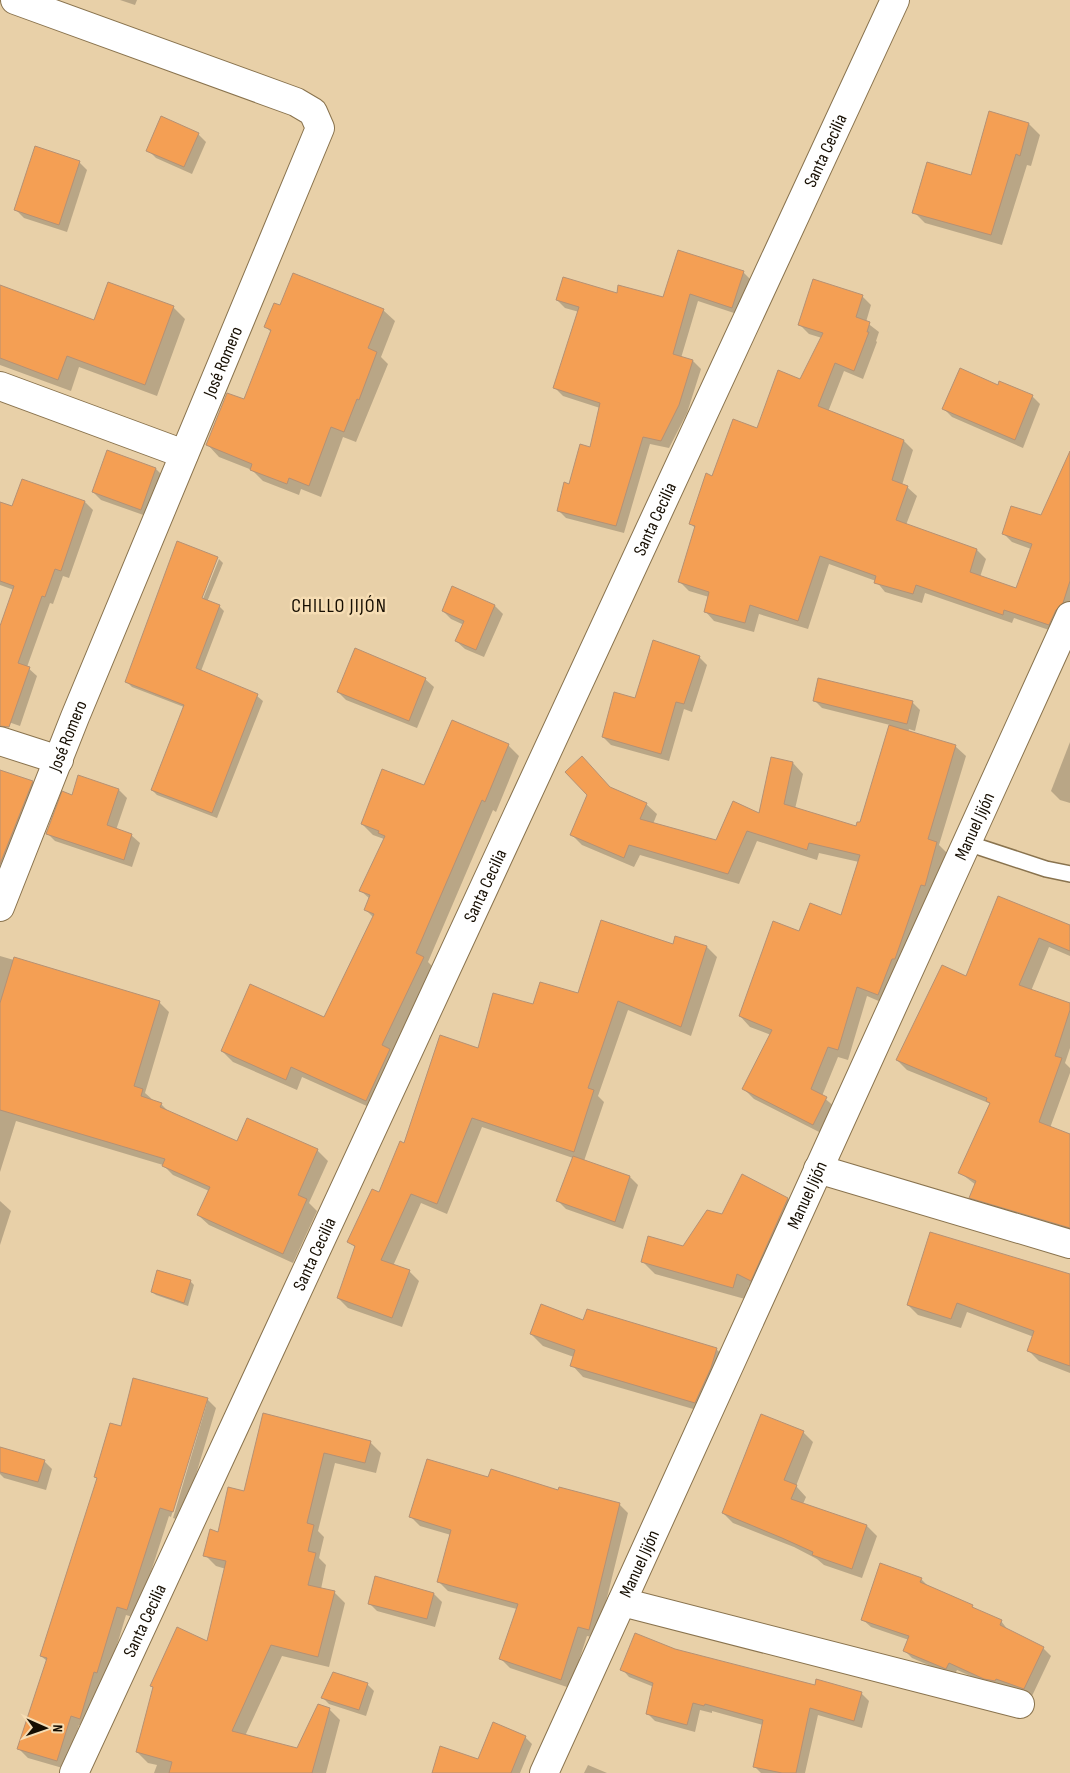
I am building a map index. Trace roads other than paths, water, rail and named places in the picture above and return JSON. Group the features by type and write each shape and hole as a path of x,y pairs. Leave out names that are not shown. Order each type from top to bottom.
{"street":[{"name":"José Romero","path":"0,907 184,454 320,128 313,112 296,102 15,0"},
{"name":"Santa Cecilia","path":"74,1773 895,0"},
{"path":"0,386 184,454"},
{"name":"Manuel Jijón","path":"544,1773 1070,616"},
{"path":"0,741 59,760"},
{"path":"818,1169 1070,1244"},
{"path":"622,1602 1020,1704"}],"lane":[{"path":"967,843 1070,874"}],"district":[{"name":"CHILLO JIJÓN","path":"339,605"}]}
